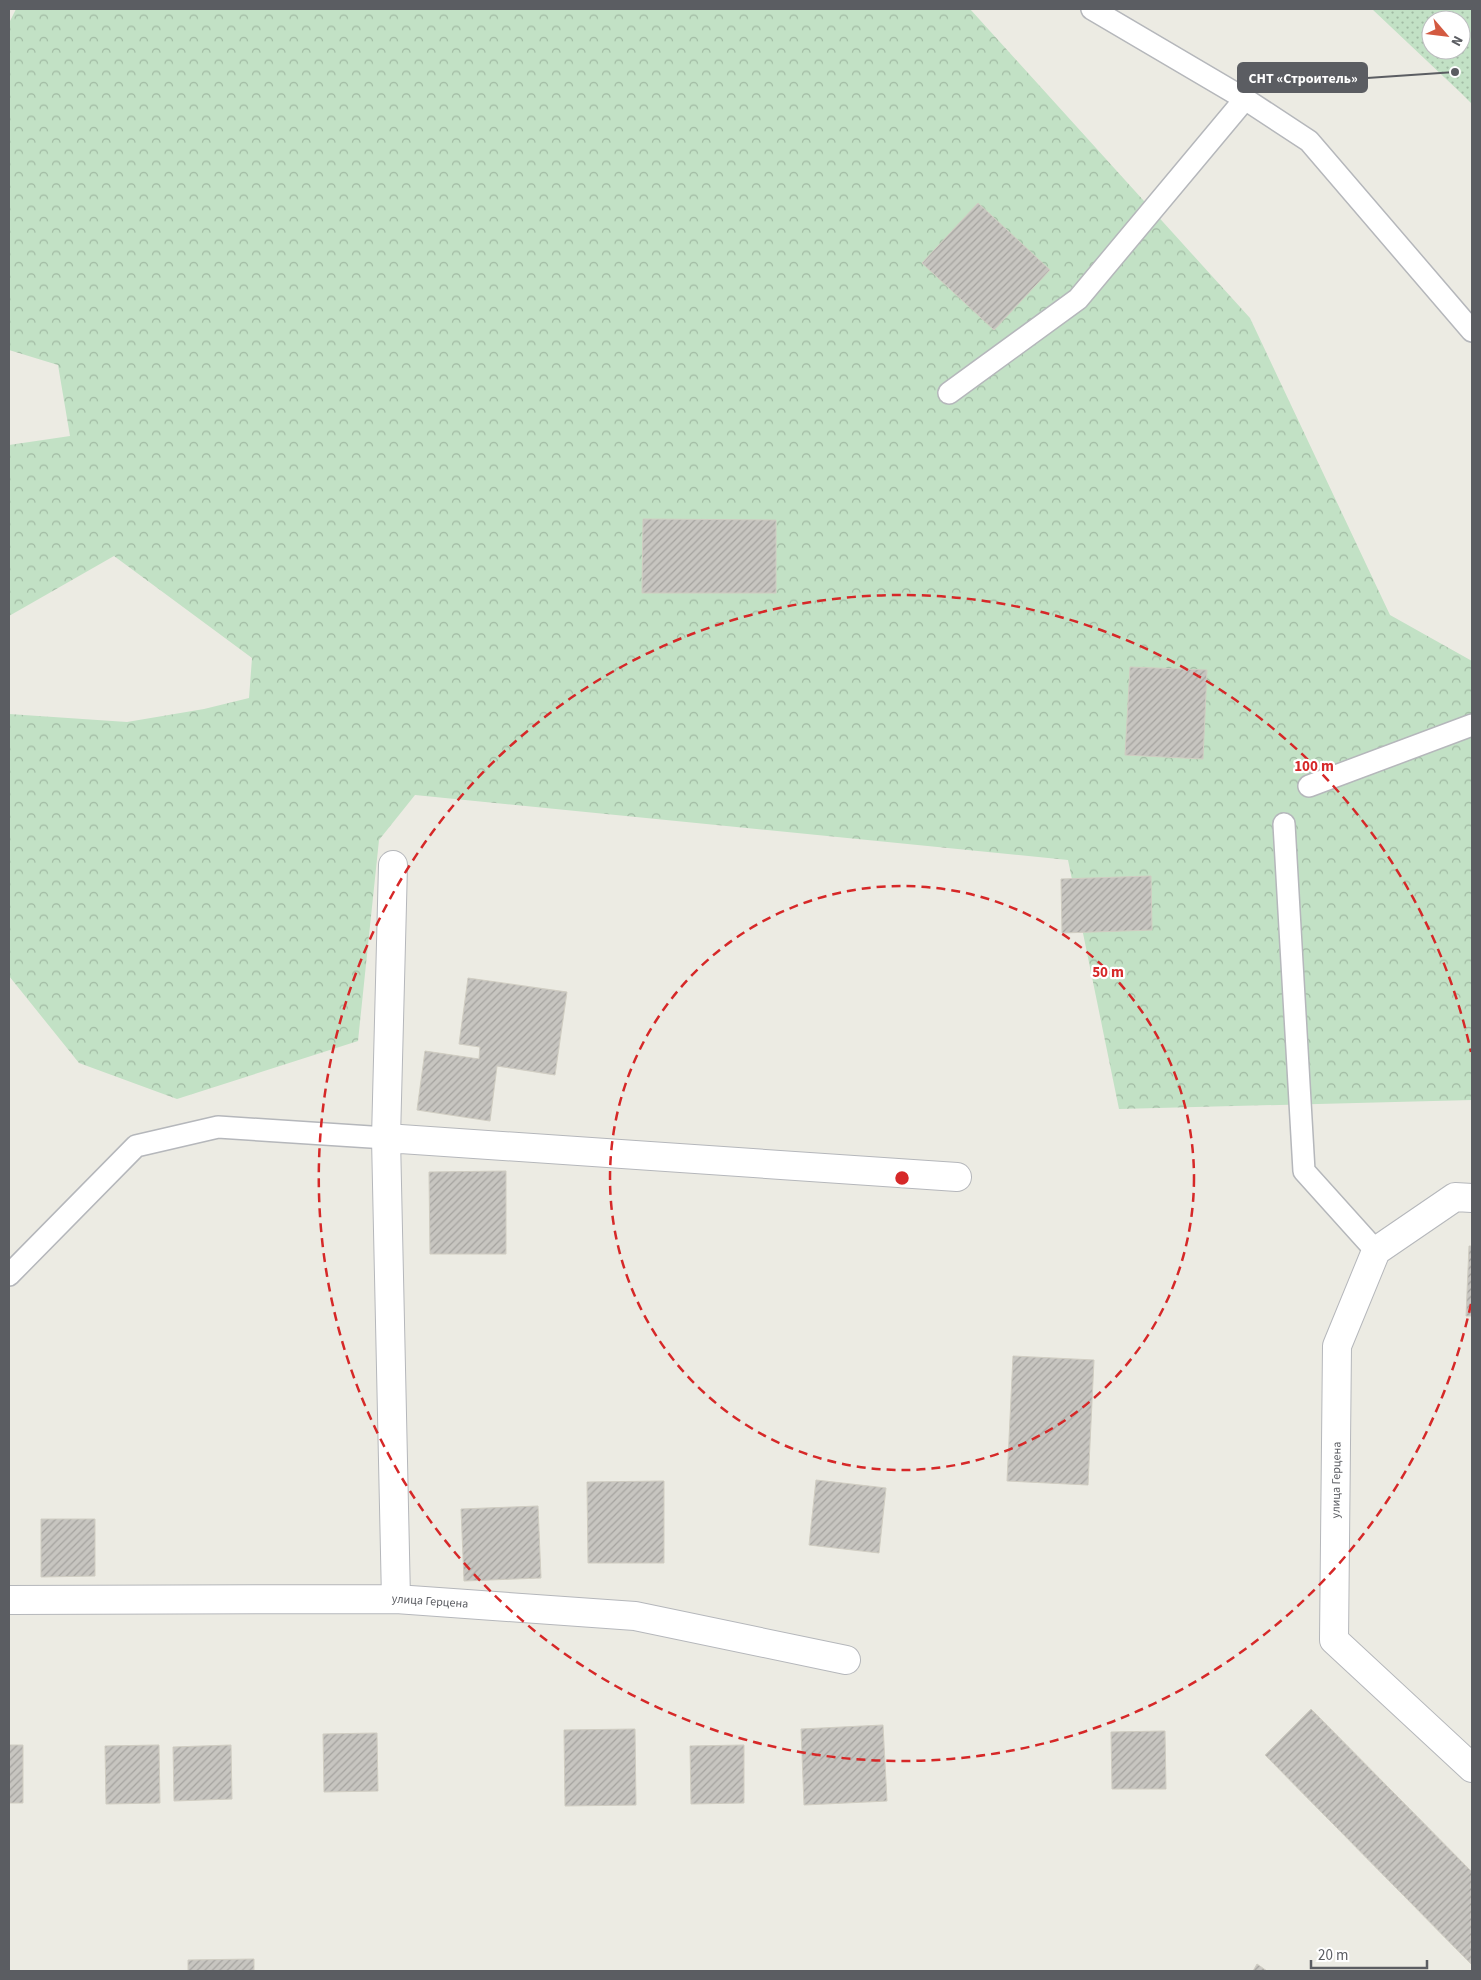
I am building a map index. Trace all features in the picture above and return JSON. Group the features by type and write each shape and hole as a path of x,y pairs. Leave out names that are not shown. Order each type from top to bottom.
{"street":[{"path":"393,865 386,1138 396,1598"},
{"path":"386,1138 957,1176"},
{"path":"1376,1251 1455,1197 1472,1198"},
{"name":"улица Герцена","path":"1376,1251 1337,1346 1334,1640 1472,1768"},
{"name":"улица Герцена","path":"9,1600 396,1598 634,1616 846,1660"}],"lane":[{"path":"1092,9 1245,99 1308,141 1472,331"},
{"path":"949,393 1078,299 1245,99"},
{"path":"1309,786 1472,725"},
{"path":"1284,824 1304,1170 1376,1251"},
{"path":"9,1275 136,1146 218,1127 386,1138"}],"green space":[{"path":"16,9 970,9 1250,318 1390,615 1472,661 1472,1100 1119,1109 1068,860 415,795 379,840 358,1041 177,1099 79,1063 9,976 9,714 127,722 204,709 249,698 252,658 114,556 9,616 9,445 70,436 58,365 9,350 9,23"},
{"path":"1372,9 1472,9 1472,104 1426,60 1471,60 1471,10 1421,10 1421,56"}],"building":[{"path":"978,203 1050,270 994,330 922,263"},
{"path":"643,519 776,520 776,593 642,593"},
{"path":"1130,667 1207,670 1203,759 1125,755"},
{"path":"1151,876 1152,930 1062,933 1061,879"},
{"path":"468,978 567,992 555,1075 497,1066 490,1121 417,1110 425,1051 479,1059 480,1047 459,1044"},
{"path":"506,1171 506,1254 430,1254 429,1172"},
{"path":"1469,1246 1472,1246 1472,1316 1466,1316"},
{"path":"1013,1356 1094,1360 1088,1485 1007,1481"},
{"path":"816,1480 886,1488 879,1553 809,1545"},
{"path":"664,1481 664,1563 588,1563 587,1482"},
{"path":"538,1506 541,1578 464,1581 461,1509"},
{"path":"41,1519 95,1519 95,1576 41,1577"},
{"path":"1311,1709 1472,1872 1472,1965 1265,1755"},
{"path":"883,1725 887,1801 804,1805 801,1729"},
{"path":"635,1729 636,1805 565,1806 564,1730"},
{"path":"1165,1731 1166,1789 1112,1789 1111,1732"},
{"path":"377,1733 378,1791 324,1792 323,1734"},
{"path":"9,1745 23,1745 23,1803 9,1803"},
{"path":"159,1745 160,1803 106,1804 105,1746"},
{"path":"231,1745 232,1799 174,1801 173,1747"},
{"path":"744,1745 744,1803 691,1804 690,1746"},
{"path":"254,1959 254,1971 188,1971 188,1960"},
{"path":"1257,1964 1267,1971 1253,1971"}],"place":[{"name":"СНТ «Строитель»","path":"1455,72"}]}
